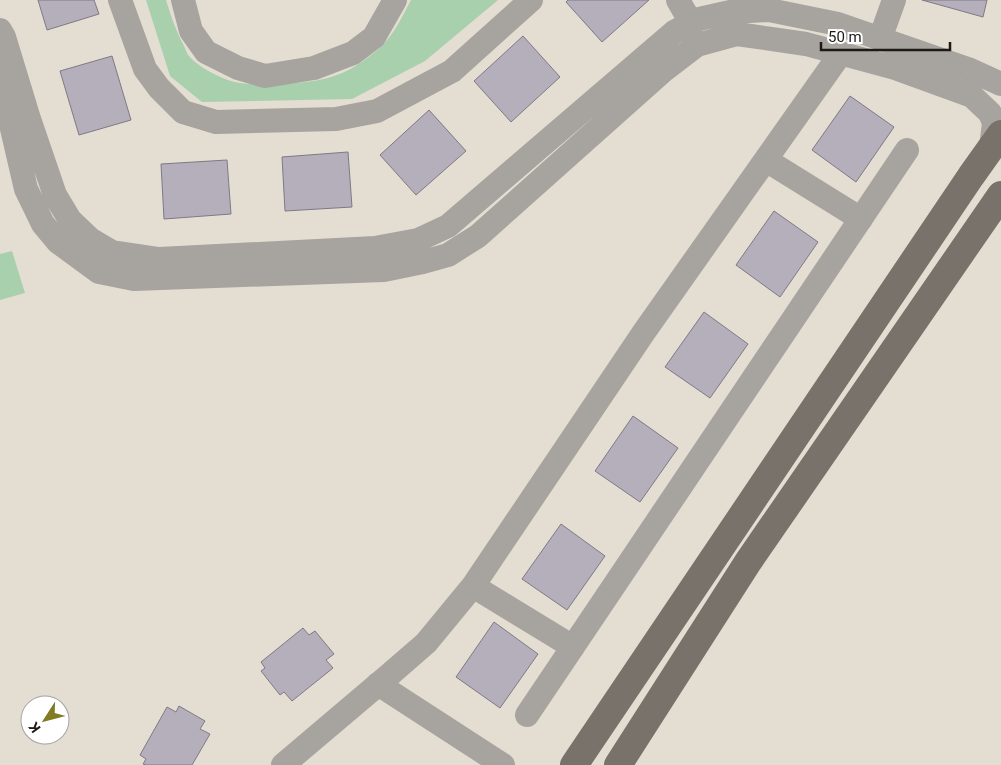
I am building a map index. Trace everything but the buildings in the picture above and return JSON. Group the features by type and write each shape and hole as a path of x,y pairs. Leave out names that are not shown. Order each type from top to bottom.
{"main road":[{"path":"574,765 954,200 996,141"},
{"path":"618,765 748,562 1001,195"}],"street":[{"path":"120,0 145,69 159,88 183,112 216,122 336,118 377,111 452,70 530,0"},
{"path":"182,0 191,31 206,52 238,68 265,76 314,68 353,53 374,37 395,0"},
{"path":"678,0 691,23"},
{"path":"880,39 894,0"},
{"path":"0,30 4,37 55,195 70,220 90,238 112,252 159,259 375,248 418,240 448,226 674,32 699,19 730,12 769,10 838,24 968,70 1001,84"},
{"path":"0,77 26,189 43,224 58,242 99,272 134,278 384,270 448,255 478,236 663,71 697,45 737,34 806,44 841,53 895,68 972,96 990,113 994,123 996,141"},
{"path":"283,765 426,643 473,586 644,332 841,53"},
{"path":"527,715 907,150"},
{"path":"766,160 861,219"},
{"path":"473,586 573,647"},
{"path":"378,684 503,765"}],"green space":[{"path":"146,0 166,0 187,53 199,65 227,80 240,83 286,84 336,75 352,68 367,58 384,43 394,30 411,0 498,0 425,61 352,99 202,102 170,76"},
{"path":"12,251 25,293 0,300 0,254"}]}
